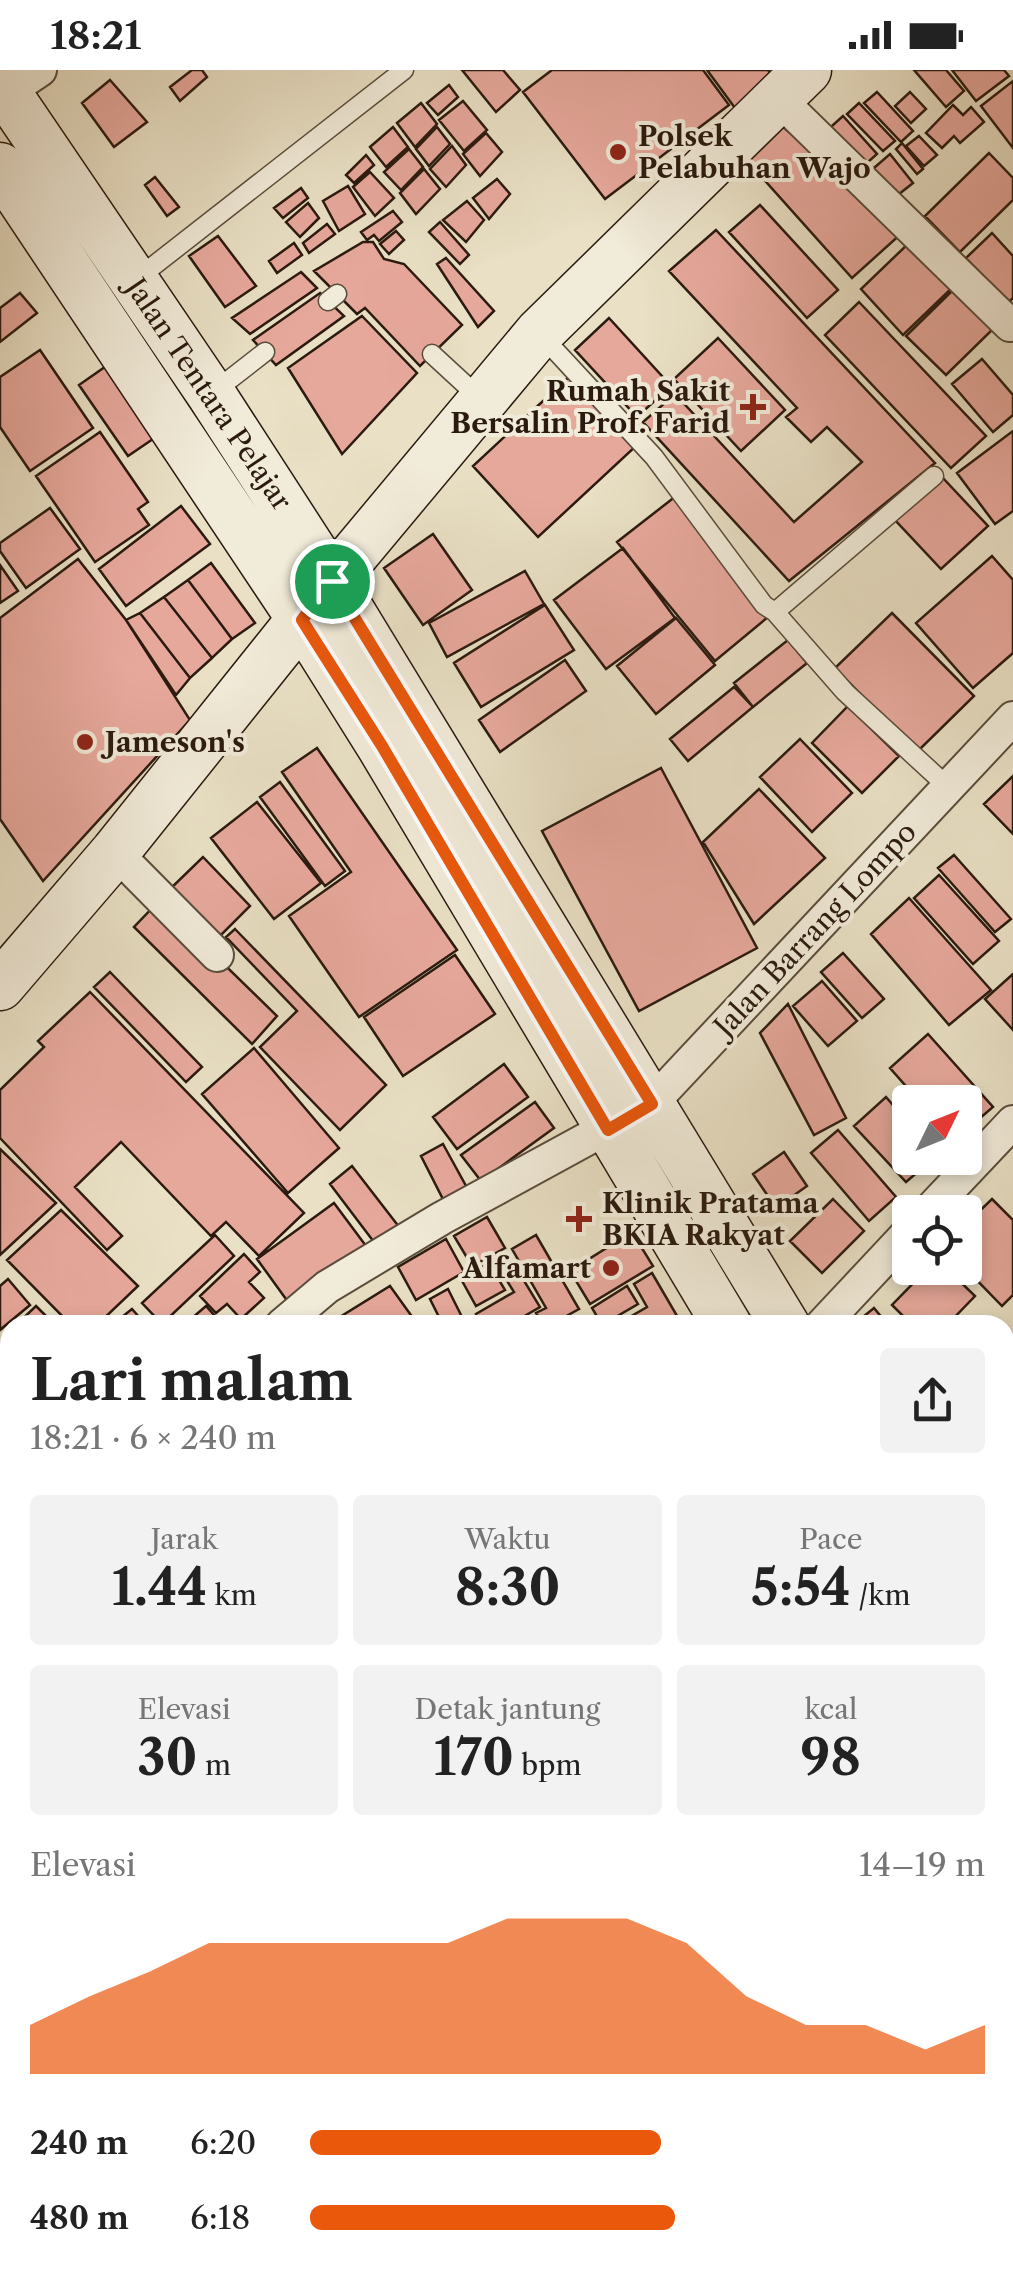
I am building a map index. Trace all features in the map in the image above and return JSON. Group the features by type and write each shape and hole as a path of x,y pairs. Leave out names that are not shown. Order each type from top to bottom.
{"main road":[{"path":"0,986 115,852 332,581 538,333 793,84"},
{"name":"Jalan Tentara Pelajar","path":"12,86 134,282 332,581 779,1315"},
{"name":"Jalan Tentara Pelajar","path":"0,167 382,746 721,1315"}],"street":[{"path":"793,84 1010,325"},
{"name":"Jalan Barrang Lompo","path":"297,1315 327,1287 442,1218 652,1104 1013,718"},
{"path":"115,852 217,955"},
{"path":"944,1195 1013,1122"},
{"path":"831,1315 892,1250"}],"lane":[{"path":"134,282 404,70"},
{"path":"538,333 654,457 764,605 775,612 845,692 948,787"},
{"path":"211,394 265,352"},
{"path":"432,354 484,402"},
{"path":"775,612 934,476"}],"building":[{"path":"192,70 202,70 207,77 180,101 170,87"},
{"path":"462,70 503,70 520,90 496,112"},
{"name":"Polsek Pelabuhan Wajo","path":"552,70 703,70 729,105 605,199 523,92"},
{"path":"707,70 768,70 774,78 735,108"},
{"path":"914,70 946,70 964,91 946,107"},
{"path":"952,70 1004,70 1009,76 976,101"},
{"path":"110,80 147,122 114,147 82,103"},
{"path":"1013,81 1013,148 981,106"},
{"path":"449,85 458,97 438,115 427,103"},
{"path":"877,92 913,131 901,142 864,103"},
{"path":"910,92 926,109 911,123 895,106"},
{"path":"463,101 487,130 464,151 439,120"},
{"path":"421,103 437,124 415,147 397,123"},
{"path":"859,103 895,141 883,151 847,114"},
{"path":"953,105 963,115 971,107 984,122 960,143 954,136 942,148 926,133"},
{"path":"843,116 877,154 858,171 824,133"},
{"path":"780,124 903,232 852,278 742,155"},
{"path":"393,127 408,147 386,167 370,147"},
{"path":"437,127 450,144 429,166 416,149"},
{"path":"486,133 502,152 480,176 463,154"},
{"path":"919,136 937,155 924,166 906,146"},
{"path":"902,143 923,169 917,174 896,149"},
{"path":"452,146 466,165 446,187 430,169"},
{"path":"409,149 423,167 401,190 384,172"},
{"path":"989,153 1013,178 1013,200 960,252 925,216"},
{"path":"890,154 913,183 894,198 867,174"},
{"path":"366,155 374,165 354,183 346,175"},
{"path":"424,169 440,189 416,214 400,193"},
{"path":"370,172 394,198 375,216 353,187"},
{"path":"155,177 179,207 167,216 145,185"},
{"path":"497,179 510,194 489,219 473,198"},
{"path":"348,186 365,214 339,231 323,201"},
{"path":"301,188 308,198 283,218 274,208"},
{"path":"467,201 484,220 466,242 443,220"},
{"path":"308,203 319,218 300,237 286,222"},
{"path":"760,205 838,290 807,318 729,232"},
{"path":"393,211 402,222 379,241 374,235 367,240 361,232"},
{"path":"440,222 469,255 460,264 429,232"},
{"path":"327,224 335,234 309,253 303,243"},
{"path":"716,230 935,463 789,581 643,422 675,394 794,522 862,462 827,427 811,442 786,417 797,408 669,271"},
{"path":"396,231 404,240 389,254 380,244"},
{"path":"992,233 1013,256 1013,298 1008,303 966,258"},
{"path":"218,236 256,286 225,307 189,256"},
{"path":"911,241 954,286 903,335 861,289"},
{"path":"363,242 373,242 384,259 404,264 462,325 420,366 365,308 357,314 314,271"},
{"path":"294,243 302,255 277,273 269,261"},
{"path":"446,258 494,311 478,327 437,264"},
{"path":"301,272 317,288 250,334 232,318"},
{"path":"953,290 992,330 946,375 906,336"},
{"path":"20,293 37,313 0,342 0,308"},
{"path":"320,293 344,316 276,365 253,340"},
{"path":"859,302 986,436 951,468 825,335"},
{"path":"362,316 417,373 342,454 288,368"},
{"path":"609,318 671,386 637,417 575,350"},
{"path":"718,338 785,410 741,451 674,379"},
{"path":"40,350 93,428 30,471 0,427 0,377"},
{"path":"122,355 172,426 128,456 79,385"},
{"path":"982,359 1013,395 1013,415 993,432 952,384"},
{"path":"571,375 636,446 538,537 473,466"},
{"path":"1013,431 1013,511 995,524 957,473"},
{"path":"100,432 148,502 138,509 149,525 95,562 36,476"},
{"path":"942,477 988,526 941,569 895,520"},
{"path":"676,496 768,617 715,661 617,542"},
{"path":"181,506 210,544 126,606 99,569"},
{"path":"50,508 80,549 26,588 0,551 0,543"},
{"path":"433,534 472,590 423,625 384,568"},
{"path":"623,548 675,618 606,669 554,600"},
{"path":"992,556 1013,580 1013,653 973,688 916,623"},
{"name":"Jameson's","path":"78,559 126,620 190,720 43,881 0,819 0,618"},
{"path":"211,563 255,623 232,639 188,580"},
{"path":"0,565 18,591 0,603"},
{"path":"525,571 544,604 447,657 429,623"},
{"path":"188,580 232,639 212,658 164,597"},
{"path":"164,597 212,658 190,678 140,613"},
{"path":"545,605 574,650 481,707 454,663"},
{"path":"140,613 190,678 176,695 126,620"},
{"path":"892,613 974,696 917,752 835,668"},
{"path":"676,618 715,665 656,714 617,666"},
{"path":"788,640 807,663 753,707 734,683"},
{"path":"565,660 586,691 500,752 479,720"},
{"path":"734,687 753,707 688,761 670,739"},
{"path":"848,706 899,756 862,793 812,743"},
{"path":"800,739 852,793 812,832 760,777"},
{"path":"317,748 457,950 359,1017 289,916 351,872 282,772"},
{"path":"661,768 757,948 639,1011 542,831"},
{"path":"1013,776 1013,834 984,804"},
{"path":"280,782 345,871 325,886 260,797"},
{"path":"759,789 825,858 754,924 703,842"},
{"path":"257,802 321,883 274,919 211,838"},
{"path":"954,855 1011,919 995,932 938,868"},
{"path":"203,857 250,906 217,939 169,890"},
{"path":"939,875 999,941 973,964 914,898"},
{"path":"909,898 991,990 949,1025 871,934"},
{"path":"159,901 277,1016 252,1044 134,927"},
{"path":"235,929 386,1085 340,1130 260,1047 297,1011 226,937"},
{"path":"843,953 884,999 862,1018 821,972"},
{"path":"455,955 495,1014 403,1076 364,1017"},
{"path":"110,972 202,1067 186,1082 94,987"},
{"path":"1013,974 1013,1030 985,999"},
{"path":"822,981 857,1021 828,1046 793,1006"},
{"path":"90,992 304,1213 259,1256 226,1222 211,1236 121,1142 75,1187 122,1236 107,1250 0,1138 0,1090 44,1047 38,1041"},
{"path":"788,1004 846,1118 814,1135 760,1033"},
{"path":"928,1034 973,1085 905,1085 890,1068"},
{"path":"254,1048 339,1148 288,1193 202,1094"},
{"path":"504,1064 528,1097 457,1149 433,1117"},
{"path":"982,1095 993,1107 982,1116"},
{"path":"886,1097 892,1104 892,1167 854,1126"},
{"path":"535,1102 554,1128 481,1181 461,1155"},
{"path":"838,1130 894,1195 892,1201 869,1221 811,1153"},
{"path":"443,1144 471,1195 447,1207 421,1156"},
{"path":"0,1149 56,1203 0,1255"},
{"path":"784,1152 807,1186 776,1208 753,1174"},
{"path":"352,1166 403,1232 380,1250 330,1184"},
{"path":"833,1199 864,1231 822,1273 790,1241"},
{"path":"992,1199 1013,1220 1013,1295 1002,1306 982,1285 982,1209"},
{"path":"334,1203 369,1250 291,1306 257,1259"},
{"path":"61,1210 138,1286 108,1315 61,1315 7,1260"},
{"path":"487,1217 505,1248 472,1266 454,1236"},
{"name":"Alfamart","path":"632,1232 653,1266 590,1304 570,1271"},
{"path":"215,1235 234,1256 172,1315 153,1315 142,1303"},
{"path":"536,1235 579,1309 568,1315 537,1315 546,1308 512,1249"},
{"path":"446,1239 464,1272 416,1300 398,1267"},
{"path":"244,1254 260,1272 249,1282 264,1298 245,1315 237,1315 227,1304 216,1313 200,1296"},
{"path":"509,1256 540,1307 526,1315 476,1315 514,1292 496,1263"},
{"path":"489,1263 505,1290 476,1306 461,1279"},
{"path":"652,1273 676,1315 633,1315 647,1307 634,1284"},
{"path":"8,1279 30,1305 18,1315 0,1315 0,1286"},
{"path":"911,1285 964,1285 975,1296 957,1315 902,1315 892,1305"},
{"path":"390,1286 411,1315 343,1315"},
{"path":"627,1286 638,1304 619,1315 596,1315 592,1308"},
{"path":"448,1289 461,1315 438,1315 430,1299"},
{"path":"36,1306 45,1315 27,1315"},
{"path":"206,1306 214,1315 196,1315"}],"place":[{"name":"Polsek Pelabuhan Wajo","path":"618,152"},
{"name":"Rumah Sakit Bersalin Prof. Farid","path":"753,407"},
{"name":"Jameson's","path":"85,742"},
{"name":"Klinik Pratama BKIA Rakyat","path":"579,1219"},
{"name":"Alfamart","path":"611,1268"}],"route":[{"path":"332,581 652,1104 608,1130 382,746 302,620 332,581"}]}
